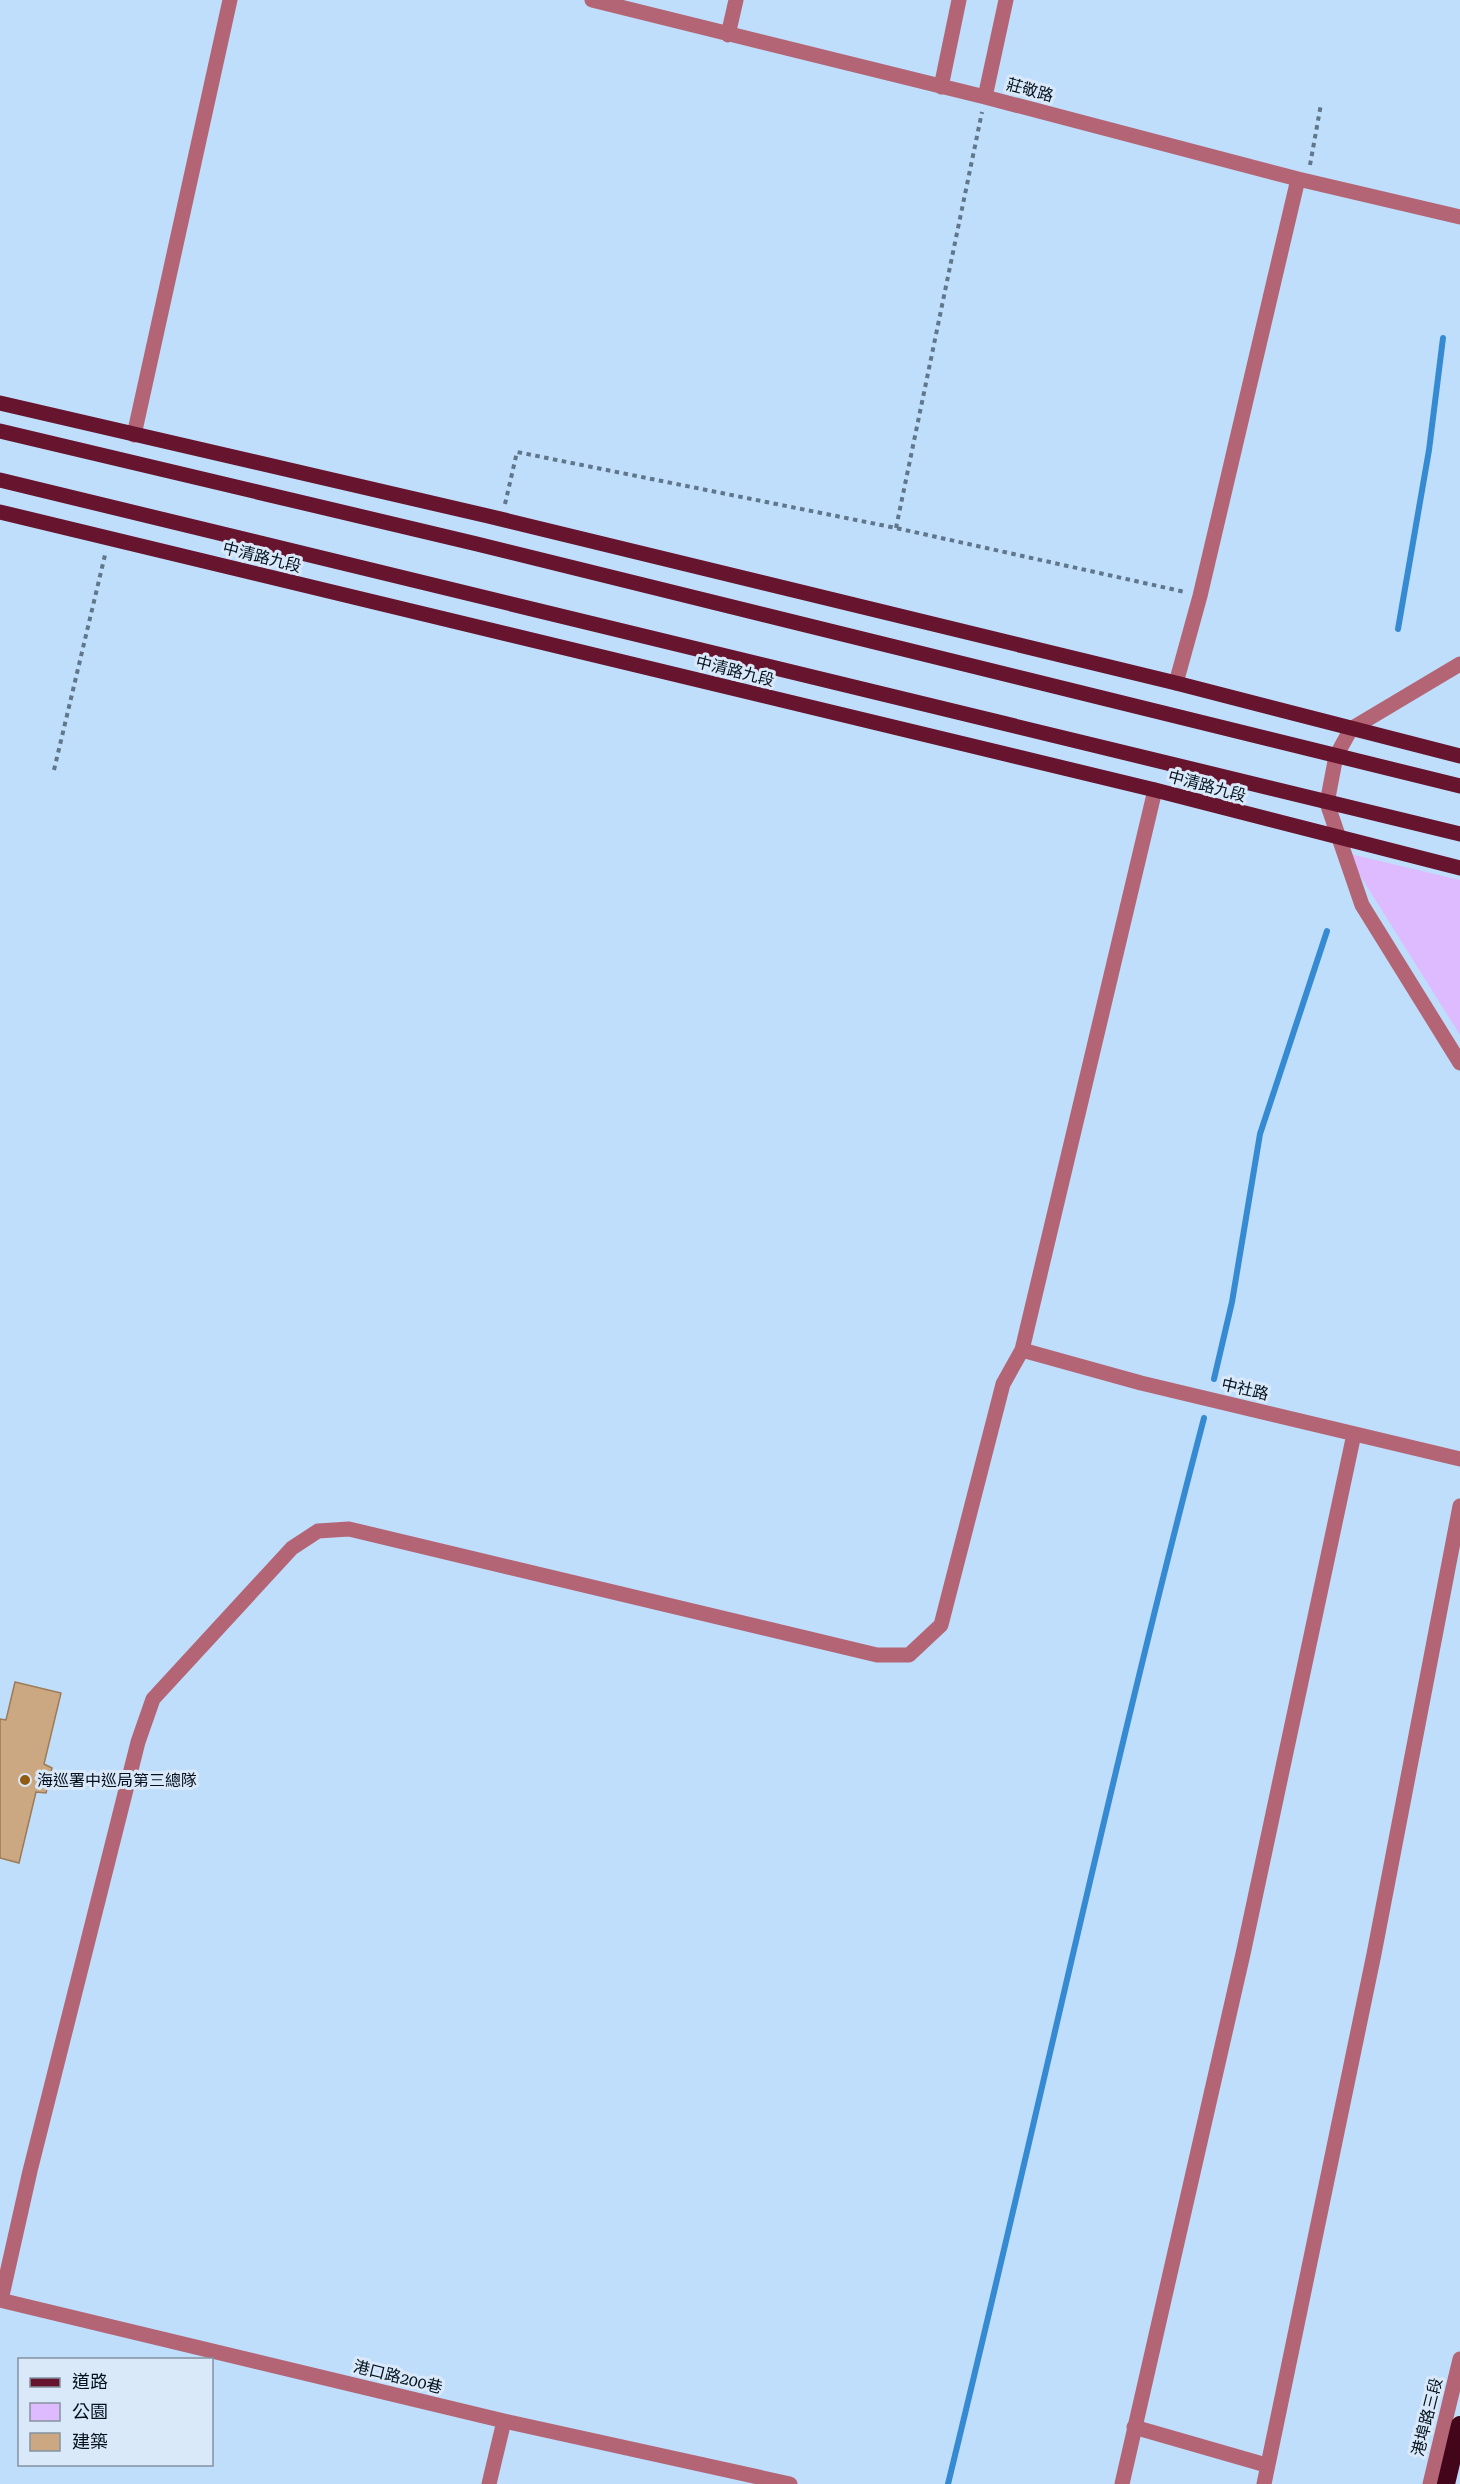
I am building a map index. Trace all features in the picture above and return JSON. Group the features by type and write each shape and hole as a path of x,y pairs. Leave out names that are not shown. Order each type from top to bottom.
{"highway":[{"path":"1446,2484 1460,2425"}],"main road":[{"path":"0,403 502,520 1176,683 1460,756"},
{"path":"0,431 466,541 1460,786"},
{"name":"中清路九段","path":"0,480 1460,834"},
{"name":"中清路九段","path":"0,513 1155,790 1339,839 1460,868"}],"street":[{"path":"134,435 230,0"},
{"name":"莊敬路","path":"592,0 985,97 1303,180 1460,217"},
{"path":"728,35 736,0"},
{"path":"941,87 958,0"},
{"path":"985,97 1006,0"},
{"path":"1176,683 1200,596 1303,180"},
{"path":"1460,664 1350,729 1336,756 1327,803 1362,905 1460,1062"},
{"path":"0,2300 30,2171 138,1742 153,1699 292,1548 318,1531 349,1529 420,1544 877,1655 909,1655 941,1625 1003,1384 1022,1350 1155,790"},
{"name":"中社路","path":"1022,1350 1142,1383 1460,1459"},
{"path":"1122,2484 1240,1966 1354,1434"},
{"path":"1264,2484 1266,2465 1374,1954 1460,1506"},
{"name":"港口路200巷","path":"0,2300 504,2421 790,2484"},
{"name":"港埠路三段","path":"1430,2484 1460,2359"},
{"path":"489,2484 504,2421"},
{"path":"1134,2427 1266,2465"}],"path":[{"path":"896,528 985,97"},
{"path":"1303,180 1321,104"},
{"path":"502,520 517,452 896,528 1200,596"},
{"path":"54,770 109,539"}],"green space":[{"path":"1346,853 1460,880 1460,1035"}],"building":[{"name":"海巡署中巡局第三總隊","path":"15,1682 61,1693 44,1764 52,1768 46,1793 36,1792 19,1863 0,1858 0,1719 6,1720"}],"waterway":[{"path":"1398,629 1429,450 1443,338"},
{"path":"1214,1379 1232,1302 1260,1134 1327,931"},
{"path":"948,2484 1105,1817 1204,1418"}],"place":[{"name":"海巡署中巡局第三總隊","path":"25,1780"}]}
